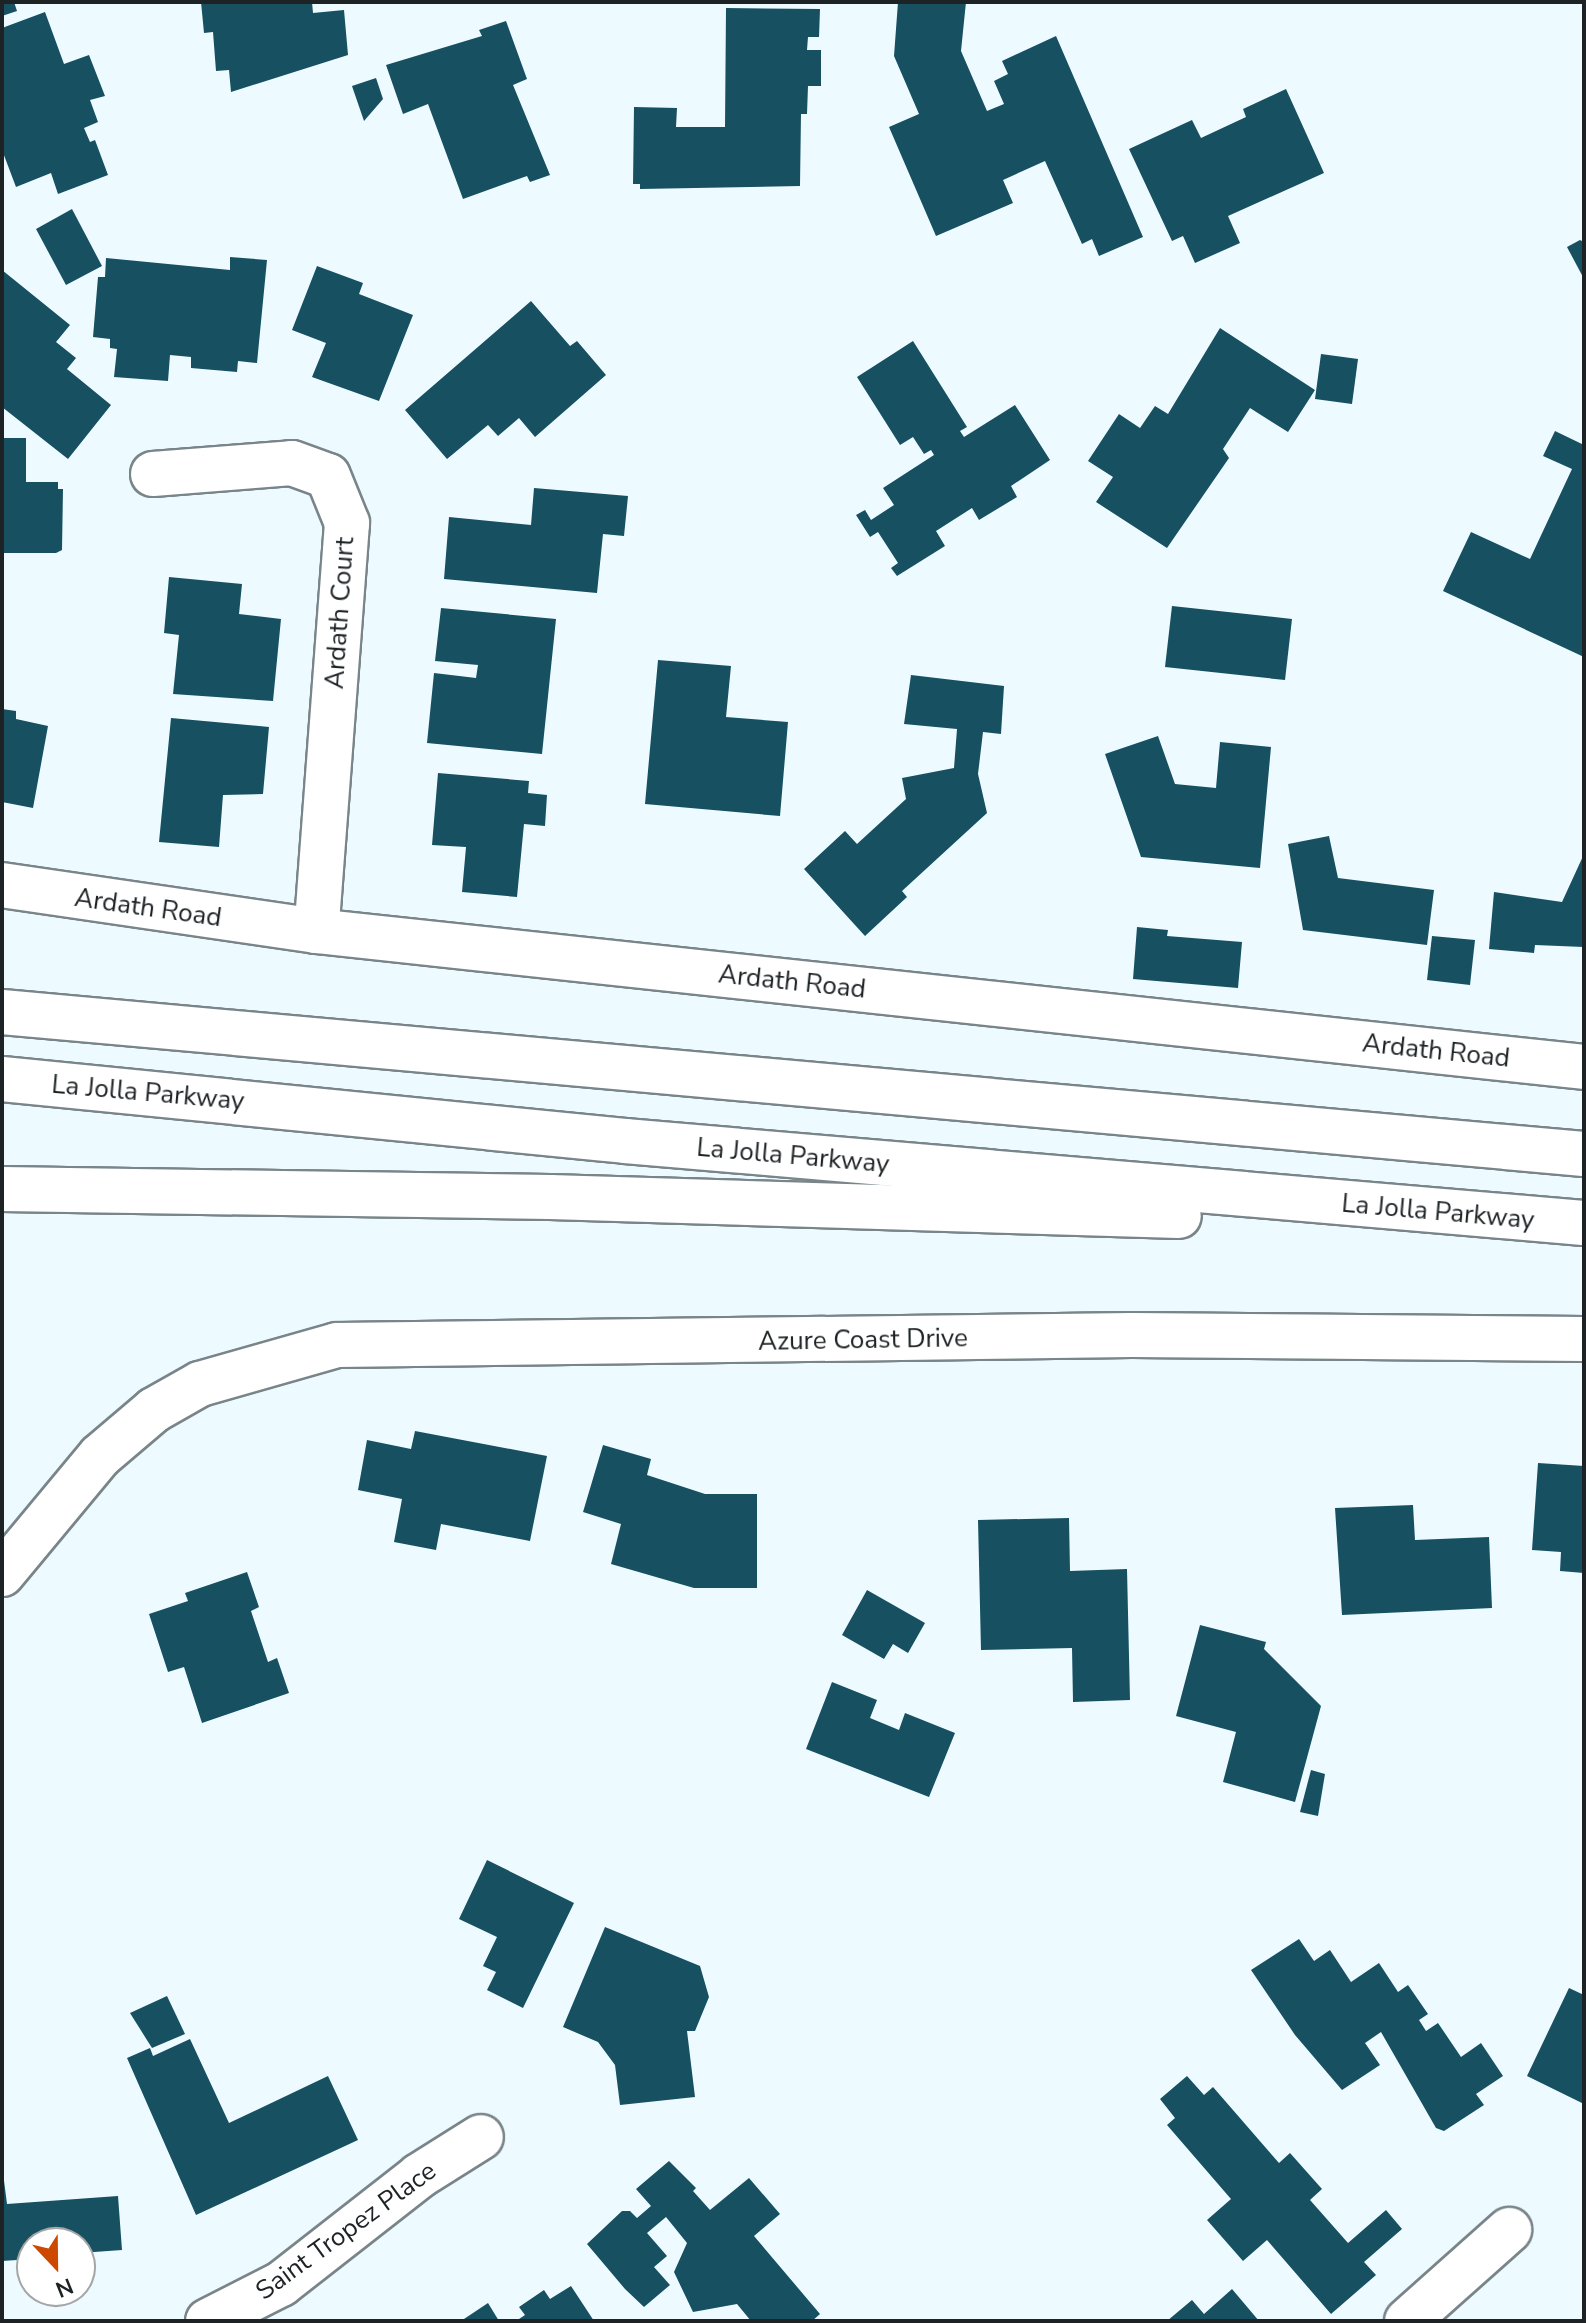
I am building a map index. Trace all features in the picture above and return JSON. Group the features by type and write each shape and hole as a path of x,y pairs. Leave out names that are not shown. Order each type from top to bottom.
{"main road":[{"name":"Ardath Court","path":"153,474 292,463 328,476 347,523 316,931"},
{"name":"Ardath Road","path":"2,885 316,931 1584,1067"},
{"path":"2,1012 1584,1154"},
{"name":"La Jolla Parkway","path":"2,1079 625,1141 1506,1219 1584,1223"},
{"path":"2,1189 535,1197 1077,1216 1506,1219"},
{"name":"Azure Coast Drive","path":"2,1574 100,1456 154,1410 200,1384 337,1345 1132,1335 1584,1339"},
{"name":"Saint Tropez Place","path":"208,2321 281,2284 419,2176 481,2137"},
{"path":"1407,2321 1509,2230"}],"building":[{"path":"2,2 14,2 17,11 2,16"},
{"path":"201,2 312,2 313,13 344,10 348,55 231,92 229,70 216,71 213,32 204,33"},
{"path":"898,2 966,2 961,51 987,111 1004,104 994,81 1008,74 1002,61 1056,36 1143,237 1099,256 1092,239 1082,244 1045,161 1003,180 1013,203 936,236 889,127 919,114 894,56"},
{"path":"726,8 820,9 819,37 808,37 807,50 821,50 821,86 808,86 807,114 801,114 800,186 640,189 640,184 633,184 634,107 677,108 676,127 725,127"},
{"path":"45,12 64,64 89,55 105,96 90,100 98,122 84,128 90,142 95,140 108,175 58,194 51,173 16,187 2,150 2,28"},
{"path":"506,21 527,79 513,85 550,175 530,182 527,176 463,199 428,104 403,114 386,65 482,36 479,30"},
{"path":"376,78 383,99 364,121 352,86"},
{"path":"1286,89 1324,173 1228,216 1240,243 1195,263 1183,236 1172,241 1129,149 1192,120 1201,138 1246,117 1243,109"},
{"path":"72,209 102,266 66,285 36,229"},
{"path":"1580,240 1584,242 1584,279 1567,247"},
{"path":"230,257 267,260 257,363 238,361 237,372 191,368 191,357 170,355 168,381 114,377 117,349 110,348 110,339 93,337 98,277 105,277 106,258 230,270"},
{"path":"317,266 363,283 359,294 413,315 379,401 312,377 326,343 292,330"},
{"path":"2,270 70,325 56,342 76,358 67,369 111,405 68,459 2,407"},
{"path":"531,301 570,346 577,341 606,375 535,437 519,418 498,436 488,425 447,459 405,410"},
{"path":"1220,328 1315,390 1288,432 1250,408 1223,449 1229,458 1167,548 1096,502 1113,477 1088,461 1119,414 1140,428 1155,406 1168,414"},
{"path":"913,341 967,427 960,431 964,437 1015,405 1050,460 1011,486 1017,497 979,520 972,508 936,531 945,546 897,576 891,568 898,563 878,532 870,537 856,515 865,510 871,520 894,505 883,488 934,455 931,450 924,454 913,437 900,445 857,377"},
{"path":"1321,354 1358,359 1352,404 1315,399"},
{"path":"1555,431 1584,445 1584,657 1443,591 1471,532 1530,559 1572,469 1543,456"},
{"path":"2,438 26,438 26,482 58,482 58,489 63,489 62,550 56,553 2,553"},
{"path":"534,488 628,496 624,536 603,534 597,593 444,579 449,517 531,525"},
{"path":"169,577 242,584 239,614 281,619 273,701 173,694 179,635 164,633"},
{"path":"1172,606 1292,619 1285,680 1165,667"},
{"path":"441,608 556,619 542,754 427,743 434,673 476,678 478,665 435,661"},
{"path":"658,660 731,666 726,717 788,722 780,816 645,804"},
{"path":"911,675 1004,686 1001,734 983,732 978,774 987,813 902,891 907,897 865,936 804,869 845,831 857,844 906,799 902,778 954,768 957,729 904,724"},
{"path":"2,709 16,711 16,719 48,726 33,808 2,802"},
{"path":"171,718 269,727 263,794 223,795 219,847 159,842"},
{"path":"1158,736 1175,784 1216,788 1220,742 1271,747 1260,868 1141,857 1105,754"},
{"path":"438,773 529,781 528,793 547,795 545,826 524,824 517,897 462,892 466,847 432,845"},
{"path":"1329,836 1338,878 1434,890 1427,945 1303,930 1288,844"},
{"path":"1584,854 1584,947 1535,945 1534,953 1489,949 1494,892 1562,902"},
{"path":"1137,927 1168,930 1167,936 1242,942 1238,988 1133,979"},
{"path":"1432,936 1475,940 1470,985 1427,980"},
{"path":"415,1431 547,1456 530,1541 441,1524 436,1550 394,1542 402,1499 358,1490 367,1440 411,1449"},
{"path":"603,1445 651,1459 647,1475 705,1494 757,1494 757,1588 694,1588 611,1564 621,1524 583,1512"},
{"path":"1538,1463 1584,1466 1584,1573 1560,1571 1561,1552 1532,1550"},
{"path":"1413,1505 1415,1540 1489,1537 1492,1608 1342,1615 1335,1508"},
{"path":"1069,1518 1070,1571 1127,1569 1130,1700 1073,1702 1072,1648 981,1650 978,1520"},
{"path":"247,1572 259,1607 251,1611 268,1662 277,1658 289,1693 202,1723 184,1667 168,1672 149,1614 188,1601 185,1593"},
{"path":"867,1590 925,1623 908,1653 893,1644 884,1659 842,1635"},
{"path":"1200,1625 1266,1642 1264,1649 1321,1706 1295,1802 1223,1782 1236,1732 1176,1716"},
{"path":"832,1682 877,1700 870,1718 899,1730 905,1713 955,1733 929,1797 806,1749"},
{"path":"1311,1770 1325,1774 1318,1816 1300,1812"},
{"path":"487,1860 574,1903 523,2008 487,1990 496,1972 483,1966 497,1937 459,1919"},
{"path":"605,1927 700,1966 709,1997 695,2031 687,2031 695,2097 620,2105 615,2065 598,2042 563,2027"},
{"path":"1299,1939 1314,1961 1330,1950 1351,1982 1379,1963 1398,1992 1408,1985 1428,2014 1419,2020 1426,2031 1438,2023 1461,2057 1481,2043 1503,2076 1476,2094 1484,2105 1444,2131 1436,2128 1381,2032 1365,2043 1380,2065 1342,2090 1295,2035 1251,1970"},
{"path":"1569,1988 1584,1995 1584,2104 1527,2076"},
{"path":"167,1996 185,2034 152,2048 130,2013"},
{"path":"190,2039 229,2123 328,2076 358,2140 196,2215 127,2058 150,2048 153,2056"},
{"path":"1187,2076 1204,2095 1213,2087 1279,2163 1290,2153 1322,2189 1310,2200 1348,2243 1386,2210 1402,2229 1364,2262 1376,2275 1331,2314 1267,2240 1243,2261 1207,2220 1231,2199 1167,2125 1175,2118 1160,2099"},
{"path":"669,2161 696,2188 693,2191 710,2210 749,2178 780,2214 754,2236 820,2314 812,2321 751,2321 737,2304 693,2312 674,2272 687,2243 666,2217 647,2233 667,2256 654,2267 670,2285 644,2307 625,2289 587,2244 622,2211 630,2211 637,2218 651,2206 636,2189"},
{"path":"2,2165 7,2204 118,2196 122,2250 96,2252 96,2227 16,2227 16,2260 2,2261"},
{"path":"571,2286 594,2321 516,2321 525,2315 519,2307 544,2290 550,2299"},
{"path":"1232,2289 1259,2321 1167,2321 1192,2300 1204,2314"},
{"path":"488,2303 499,2321 461,2321"}]}
